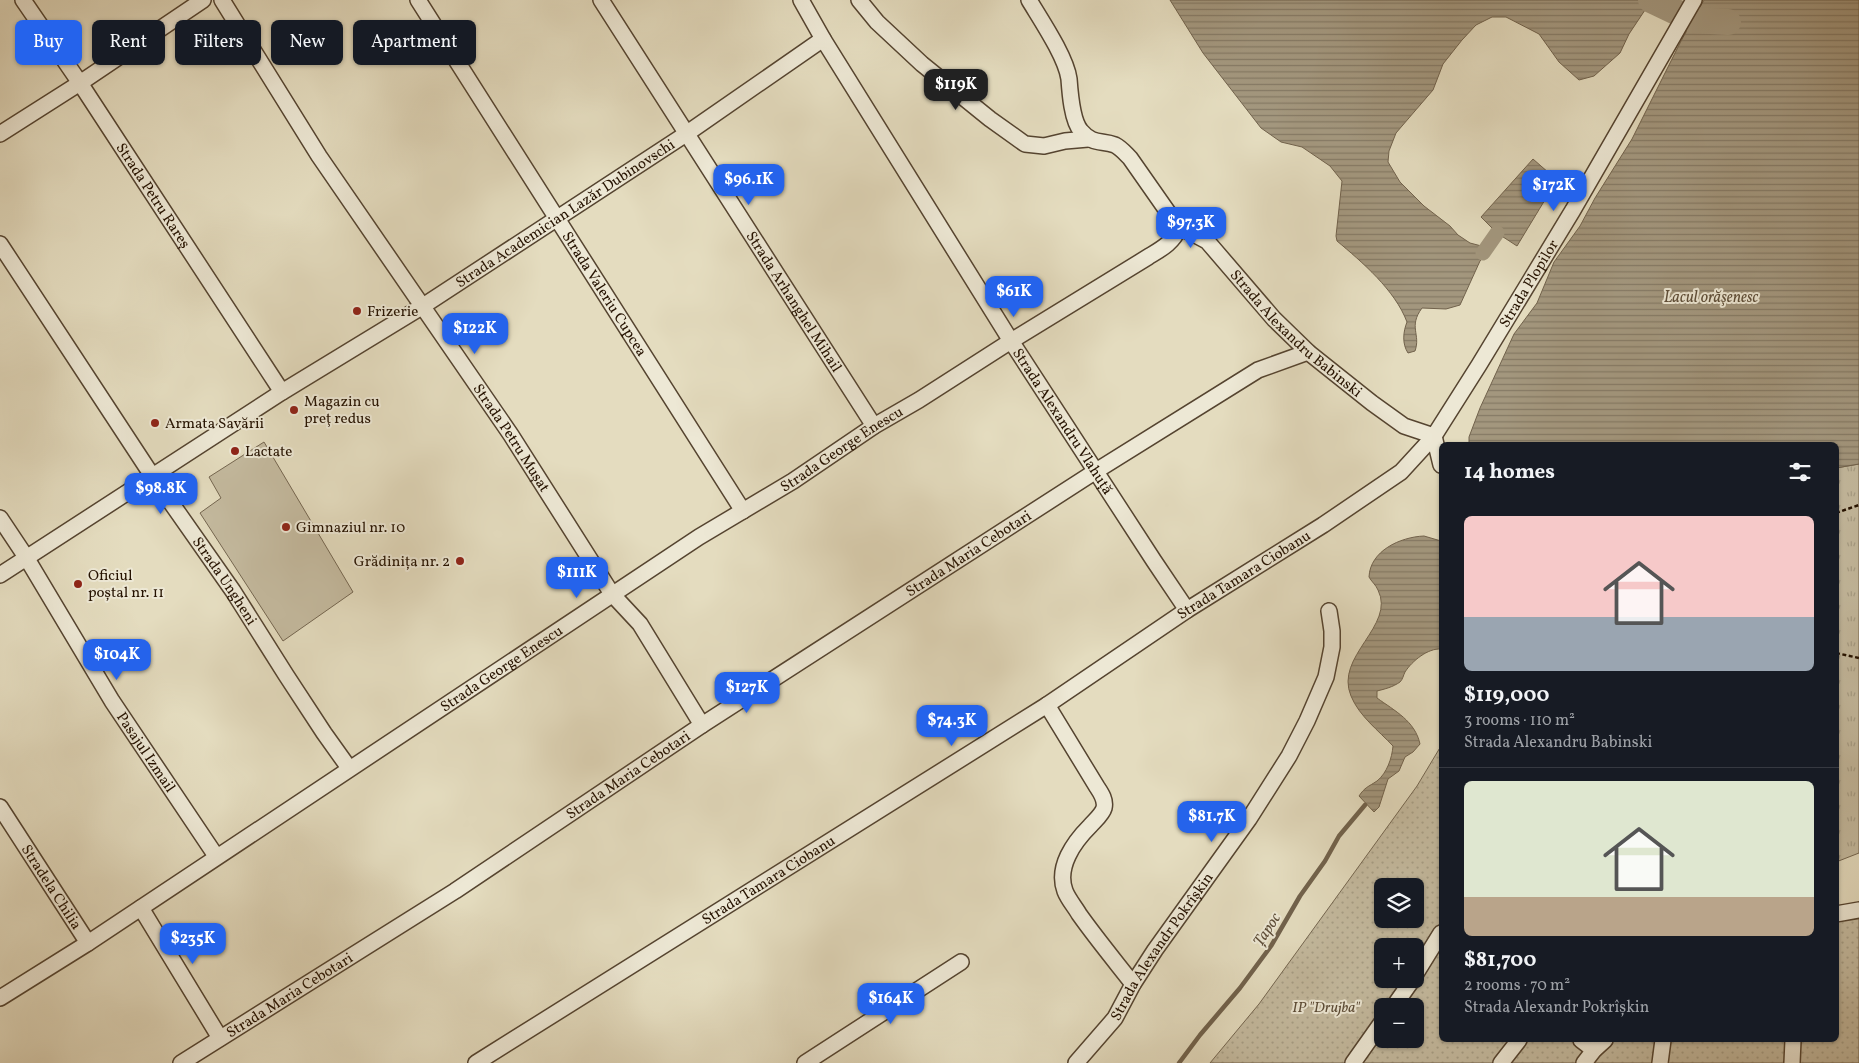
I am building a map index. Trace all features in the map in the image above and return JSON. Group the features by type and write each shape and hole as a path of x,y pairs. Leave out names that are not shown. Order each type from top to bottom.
{"street":[{"name":"Strada Petru Rareș","path":"23,0 80,83 282,392"},
{"path":"0,134 80,83 203,0"},
{"name":"Strada Petru Mușat","path":"222,0 319,156 510,435 612,594 640,624 702,725"},
{"name":"Strada Valeriu Cupcea","path":"418,0 743,511"},
{"name":"Strada Arhanghel Mihail","path":"601,0 874,426"},
{"name":"Strada Аlexandru Vlahuță","path":"800,0 1011,341 1187,610"},
{"path":"859,0 877,22 922,64 983,114 1025,144 1044,146 1065,140 1088,138"},
{"path":"1029,0 1062,60 1069,77 1069,92 1079,130 1095,142 1121,148 1179,228"},
{"name":"Strada Plopilor","path":"1434,436 1573,210 1694,0"},
{"name":"Strada Academician Lazăr Dubinovschi","path":"0,575 282,392 423,306 686,134 823,39"},
{"name":"Strada Alexandru Babinski","path":"1179,228 1207,241 1274,319 1308,352 1404,426 1434,436"},
{"name":"Strada George Enescu","path":"0,998 88,943 612,594 793,481 874,426 919,400 1169,244 1179,228"},
{"name":"Strada Ungheni","path":"0,244 153,477 233,591 307,708 349,768"},
{"name":"Strada Maria Cebotari","path":"180,1063 455,891 702,725 1096,472 1258,370 1308,352"},
{"path":"1434,436 1439,457"},
{"name":"Strada Tamara Ciobanu","path":"476,1063 493,1059 1047,705 1187,610 1323,525 1401,472 1434,436"},
{"name":"Pasajul Izmail","path":"0,518 26,557 112,701 216,856"},
{"name":"Strada Alexandr Pokrîșkin","path":"1076,1063 1115,1018 1164,937 1267,792 1307,721 1319,695 1330,661 1332,631 1329,611"},
{"path":"1047,705 1097,787 1103,798 1104,805 1104,810 1074,842 1064,871 1065,891 1099,942 1134,984"},
{"name":"Stradela Chilia","path":"0,807 88,943"},
{"path":"140,908 220,1038"},
{"path":"1839,913 1859,910"},
{"path":"1424,960 1439,936"},
{"path":"805,1063 961,962"},
{"path":"1353,1063 1374,1033"},
{"path":"1501,1063 1517,1042"},
{"path":"1660,1063 1663,1042"},
{"path":"1792,1042 1792,1063"},
{"path":"1584,1063 1600,1045"}],"path":[{"path":"1839,512 1859,505"},
{"path":"1839,654 1859,658"}],"green space":[{"path":"264,442 353,592 283,641 200,513 221,498 209,477"},
{"path":"1859,464 1859,853 1839,861 1839,467"},
{"name":"IP \"Drujba\"","path":"1439,749 1439,1042 1839,1042 1839,910 1859,907 1859,1063 1210,1063 1259,1004 1417,786"}],"water":[{"path":"1170,0 1647,0 1642,5 1645,10 1629,34 1620,53 1594,76 1579,80 1559,62 1539,34 1506,17 1492,17 1476,25 1443,64 1433,90 1396,133 1389,151 1388,162 1400,182 1424,206 1450,226 1458,235 1470,243 1489,248 1480,261 1460,305 1446,309 1422,308 1415,325 1417,340 1415,351 1408,353 1404,338 1407,322 1402,310 1377,277 1337,241 1342,181 1330,166 1302,147 1281,142 1261,128 1203,53"},
{"name":"Lacul orăşenesc","path":"1704,0 1859,0 1859,464 1839,467 1839,442 1469,442 1469,437 1480,408 1514,334 1537,303 1554,262 1580,226 1632,139 1681,41"},
{"path":"1533,159 1557,180 1517,246 1497,233 1481,217"},
{"path":"1424,536 1439,540 1439,649 1431,651 1416,660 1405,672 1400,682 1392,687 1377,691 1377,698 1403,717 1414,729 1420,744 1405,757 1399,771 1388,779 1379,807 1374,812 1359,796 1384,774 1393,746 1359,710 1351,696 1348,681 1357,654 1379,616 1381,603 1378,590 1369,577 1371,568 1375,560 1388,547 1405,539"}],"waterway":[{"path":"1651,0 1693,20 1728,22"},
{"path":"1483,253 1497,233"},
{"name":"Țapoc","path":"1179,1063 1240,988 1271,946 1300,896 1325,861 1339,836 1365,805"}],"place":[{"name":"Frizerie","path":"357,311"},
{"name":"Magazin cu preţ redus","path":"294,410"},
{"name":"Armata Savării","path":"155,423"},
{"name":"Lactate","path":"235,451"},
{"name":"Gimnaziul nr. 10","path":"286,527"},
{"name":"Grădinița nr. 2","path":"460,561"},
{"name":"Oficiul poștal nr. 11","path":"78,584"}]}
